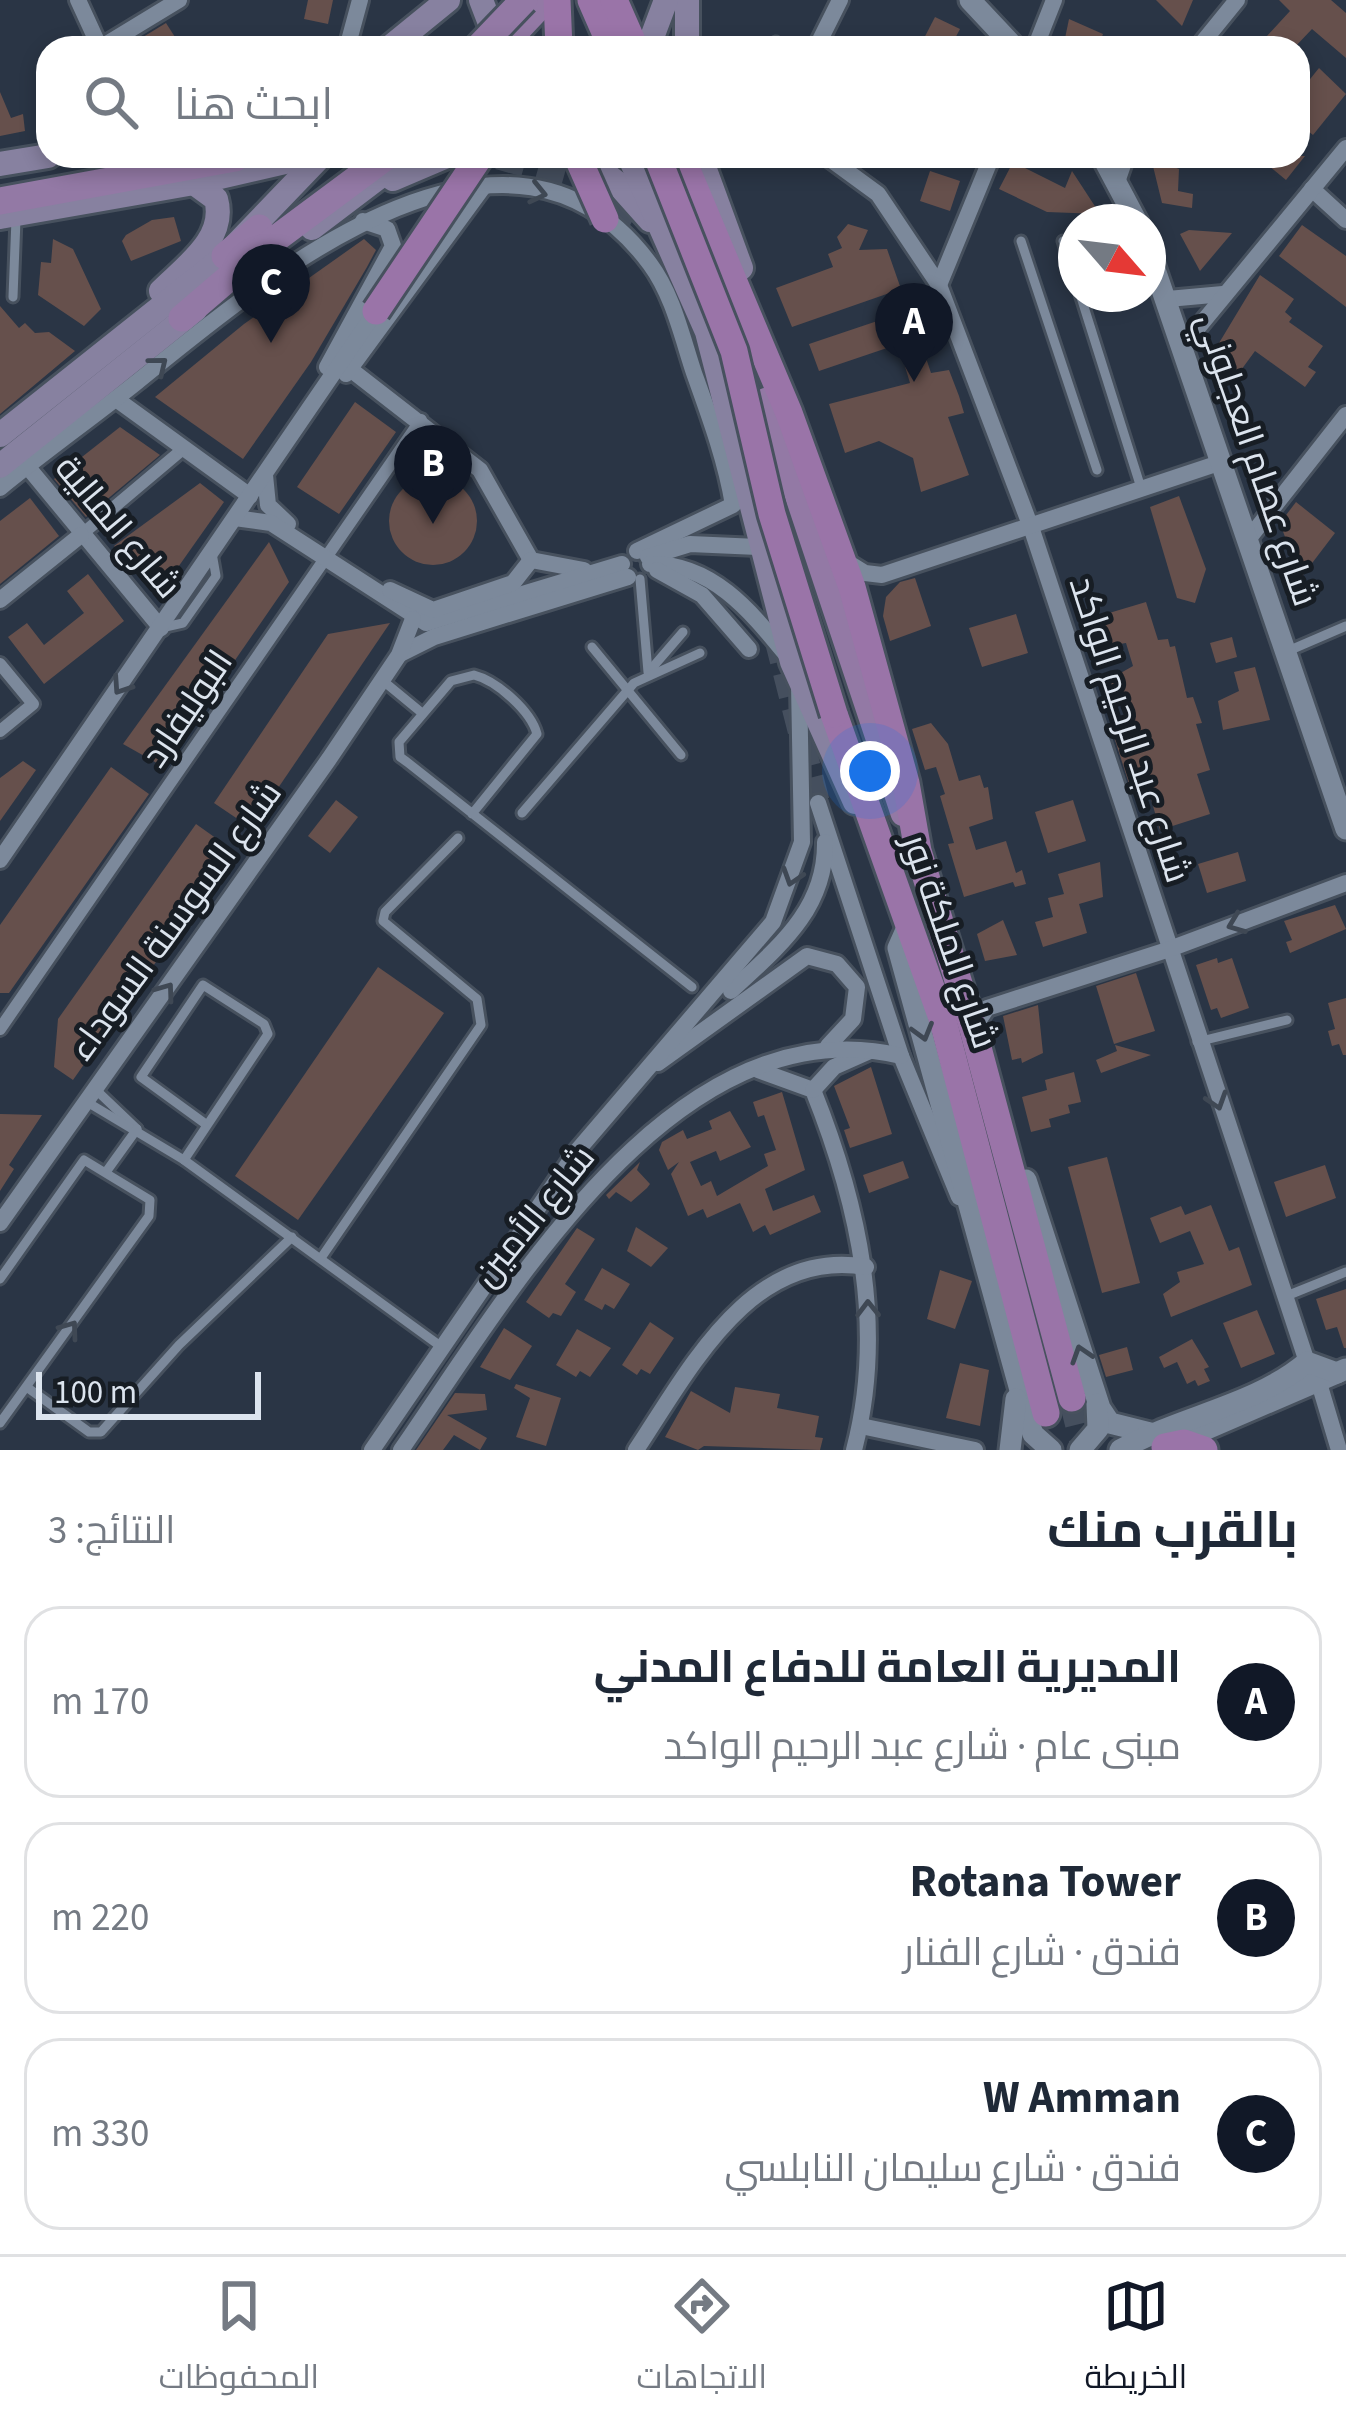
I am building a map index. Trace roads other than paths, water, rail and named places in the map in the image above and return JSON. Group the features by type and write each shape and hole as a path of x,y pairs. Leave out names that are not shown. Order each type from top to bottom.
{"highway":[{"path":"591,0 607,36"},
{"path":"614,0 630,36"},
{"path":"376,311 472,168"},
{"path":"585,168 605,219"},
{"name":"شارع الملكة نور","path":"662,168 734,351 772,514 834,714 903,901 986,1173 1007,1277 1046,1413"},
{"name":"شارع الملكة نور","path":"686,168 730,271 859,613 906,783 918,851 1083,1396"},
{"path":"1159,1443 1184,1443 1204,1450"}],"main road":[{"path":"407,36 427,0"},
{"path":"411,36 448,0"},
{"path":"481,0 495,36"},
{"path":"490,36 524,0"},
{"path":"657,36 666,0"},
{"path":"687,0 688,36"},
{"path":"521,36 555,17"},
{"path":"0,164 36,158"},
{"path":"0,183 85,168"},
{"path":"6,210 191,168"},
{"path":"6,210 194,183 260,168"},
{"path":"0,466 172,313 299,168"},
{"path":"225,256 344,168"},
{"path":"0,434 371,168"},
{"path":"358,210 395,168"},
{"path":"172,313 427,168"},
{"path":"597,168 617,182 664,233"},
{"path":"634,168 707,332 758,548 795,670 903,901"},
{"path":"704,168 918,851"},
{"path":"77,375 214,231 215,199 194,183"},
{"path":"781,499 903,901"}],"street":[{"path":"78,0 94,36"},
{"path":"120,36 179,0"},
{"path":"350,36 361,0"},
{"path":"822,36 840,0"},
{"path":"970,0 1004,36"},
{"path":"1040,36 1054,0"},
{"path":"1208,36 1237,0"},
{"path":"1184,346 1346,148"},
{"name":"شارع عبد الرحيم الواكد","path":"840,168 892,210 939,285 1032,530 1197,1042 1307,1362"},
{"path":"939,285 987,168"},
{"path":"1110,168 1129,204"},
{"path":"1118,179 1122,168"},
{"path":"309,410 350,369 484,186"},
{"path":"0,488 254,300 358,210 484,186 539,191 605,219 659,279 733,501 729,510 639,566"},
{"path":"1312,189 1346,220"},
{"path":"309,410 335,351 394,246 387,229 358,210"},
{"name":"شارع عصام العجلوني","path":"1166,294 1346,829"},
{"path":"1168,299 1223,294"},
{"path":"0,860 376,311"},
{"path":"350,369 480,470 531,560 556,568 684,568 724,588 795,670 804,815 786,896 748,956 577,1151 372,1450"},
{"path":"116,399 250,496"},
{"path":"1250,537 1345,418"},
{"name":"البوليفارد","path":"0,1029 421,420"},
{"path":"0,600 183,449"},
{"path":"841,558 865,573 882,575 1032,530 1222,462"},
{"name":"شارع المالية","path":"27,466 161,628"},
{"path":"265,475 264,491 272,512 413,619 435,622 601,570"},
{"path":"236,518 264,519 402,598 433,610 514,583 531,560"},
{"path":"399,655 690,544 758,548"},
{"path":"639,566 678,578 701,595 749,649"},
{"path":"859,613 864,596 882,575"},
{"name":"شارع السوسنة السوداء","path":"0,1223 382,680 399,655 413,619"},
{"path":"0,664 33,704 0,731"},
{"path":"647,1069 800,923 826,863 818,803 901,1055 992,1279"},
{"path":"973,1029 975,1020 997,1004 1167,950 1346,883"},
{"path":"903,901 898,948 1033,1434 1051,1450"},
{"path":"647,1069 696,1040 807,956 837,964 857,987 853,1019 828,1046"},
{"path":"959,987 972,998 997,1004"},
{"name":"شارع الأمين","path":"401,1450 513,1288 577,1204 629,1150 683,1109 758,1070 828,1046 901,1055"},
{"path":"813,1090 834,1067 877,1050"},
{"path":"758,1070 813,1090 836,1153 866,1267 869,1311 861,1426 854,1450"},
{"path":"637,1450 718,1330 758,1293 789,1273 820,1264 866,1267"},
{"path":"493,1274 513,1288"},
{"path":"1083,1396 1110,1423 1159,1443 1284,1383 1307,1362 1334,1375"},
{"path":"1120,1450 1159,1443 1334,1375"},
{"path":"1334,1375 1340,1450"},
{"path":"1010,1450 1018,1381"},
{"path":"1080,1450 1098,1429 1083,1396"},
{"path":"861,1426 975,1450"}],"lane":[{"path":"6,210 13,297"},
{"path":"1021,241 1096,470"},
{"path":"1086,312 1142,491"},
{"path":"639,566 648,672"},
{"path":"1288,651 1346,626"},
{"path":"522,813 626,689 683,632"},
{"path":"592,647 681,754"},
{"path":"648,672 700,653"},
{"path":"472,814 533,743 535,725 495,685 474,675 451,681 422,713 399,742 400,757 472,814 692,987"},
{"path":"382,680 422,713"},
{"path":"321,1258 481,1024 477,999 383,921 385,912 458,838"},
{"path":"184,1160 207,1125 268,1030 203,986 141,1077 207,1125"},
{"path":"1197,1042 1287,1020"},
{"path":"90,1095 442,1348"},
{"path":"106,1172 137,1129"},
{"path":"0,1279 79,1164 87,1160 150,1201 152,1211 0,1423"},
{"path":"28,1388 89,1432 101,1432 179,1346 292,1237"},
{"path":"1282,1298 1346,1272"}],"tunnel":[{"path":"541,168 566,175 643,218"},
{"path":"737,327 767,401"},
{"path":"776,638 818,803"},
{"path":"1072,1398 1085,1450"}],"place":[{"name":"W Amman","path":"271,343"},
{"name":"المديرية العامة للدفاع المدني","path":"914,382"},
{"name":"Rotana Tower","path":"433,524"}]}
